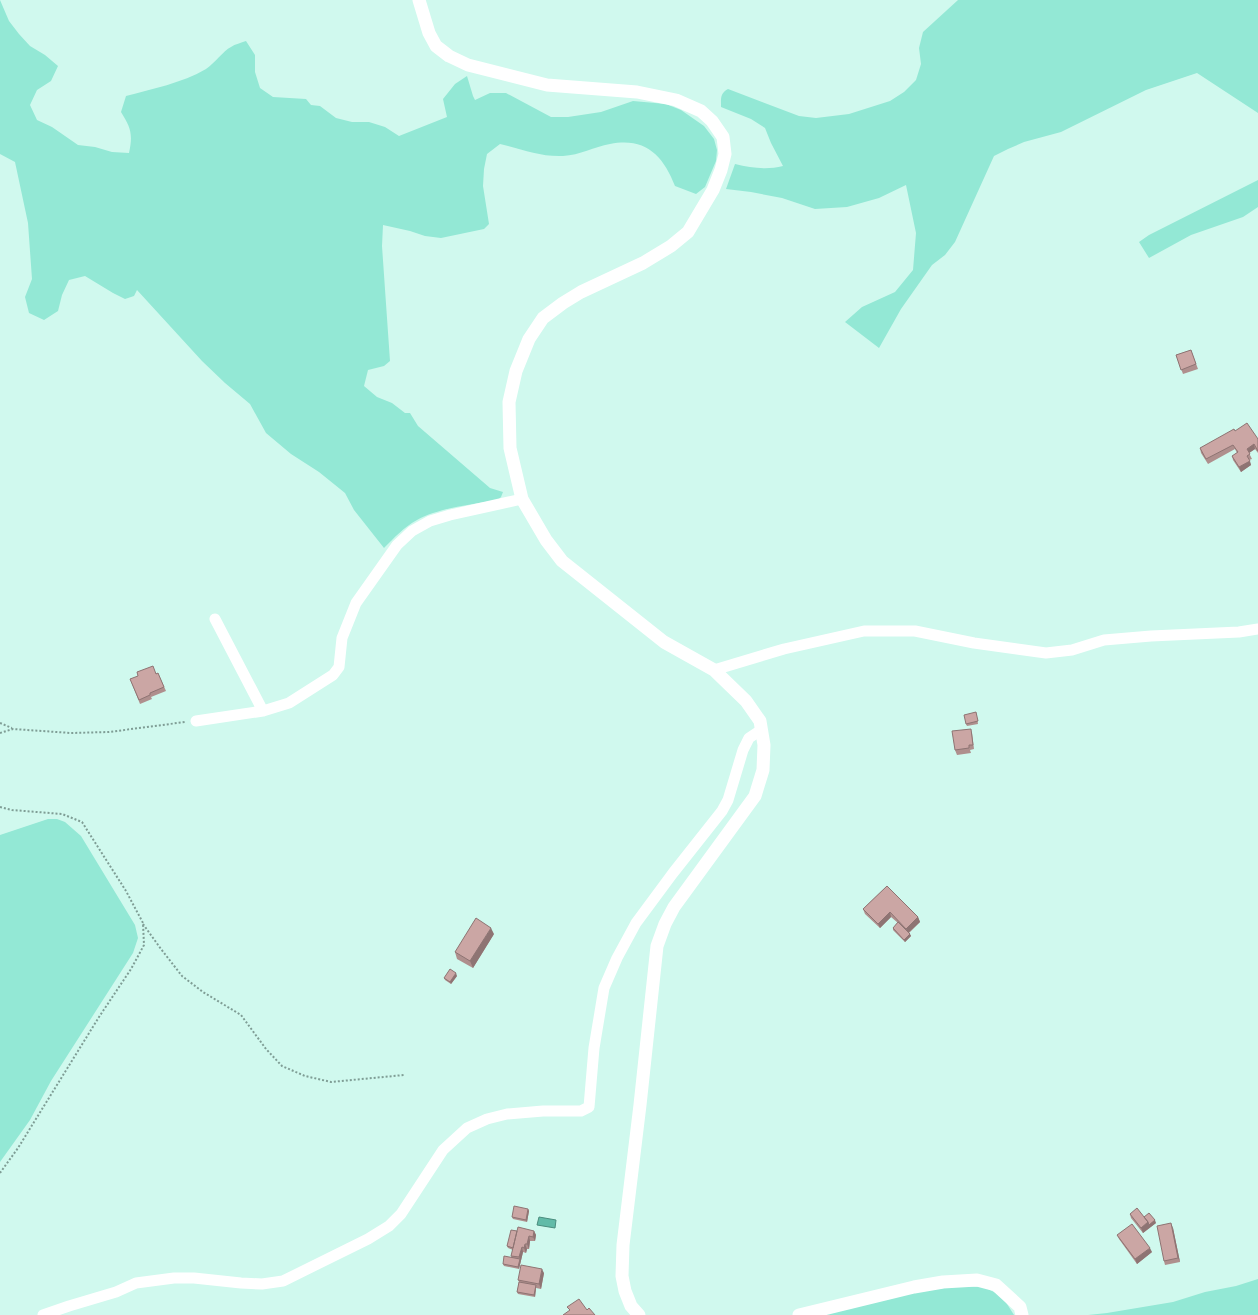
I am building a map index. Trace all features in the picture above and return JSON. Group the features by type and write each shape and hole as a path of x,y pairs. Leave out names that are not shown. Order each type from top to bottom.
{"street":[{"path":"420,0 428,33 436,46 449,56 468,64 547,84 637,92 676,100 701,111 712,121 723,137 725,154 721,170 713,190 688,232 671,246 643,263 581,292 543,318 529,339 516,371 509,402 510,448 522,499 546,540 562,561 664,642 714,670 746,700 760,721 764,745 763,770 755,796 674,907 665,924 657,946 623,1245 622,1276 625,1291 632,1306 639,1315"},
{"path":"196,721 263,711 289,703 333,675 339,667 342,638 356,603 397,545 412,531 430,521 450,514 522,499"},
{"path":"216,619 263,711"},
{"path":"714,670 784,649 864,632 915,632 974,643 1046,653 1072,650 1104,640 1151,636 1239,632 1258,629"},
{"path":"43,1315 116,1292 136,1283 174,1278 194,1278 262,1284 283,1281 368,1239 390,1226 401,1214 444,1150 467,1128 487,1119 507,1114 581,1110 588,1107 594,1048 604,988 617,958 636,923 722,811 728,800 743,750 749,738 761,730"},
{"path":"799,1315 914,1287 943,1282 978,1280 996,1285 1020,1307 1022,1315"}],"path":[{"path":"0,723 13,729 86,733 110,732 196,721"},
{"path":"0,733 13,729"},
{"path":"0,807 12,810 62,814 82,822 126,891 143,923 161,950 182,976 203,992 241,1015 266,1049 282,1066 305,1076 331,1082 404,1075"},
{"path":"0,1173 18,1148 99,1017 131,969 144,945 143,923"}],"shaded area":[{"path":"0,0 9,21 19,34 30,46 45,55 58,66 51,81 37,90 30,105 37,120 52,127 78,145 95,147 112,152 129,153 131,136 127,122 121,112 126,96 167,85 197,74 206,69 228,49 234,45 246,41 255,55 255,72 260,88 273,97 306,99 311,105 320,106 336,118 352,122 369,122 385,127 399,136 447,117 443,99 455,84 467,76 475,100 490,93 506,93 551,117 568,117 601,112 633,101 666,104 681,110 704,126 714,139 717,150 716,161 705,187 696,194 675,186 665,165 658,157 643,146 633,143 610,144 563,156 539,154 500,144 487,154 484,169 483,186 489,224 484,229 441,238 425,236 383,225 382,246 390,361 384,366 368,370 364,386 377,397 392,403 405,413 410,413 418,426 490,488 503,492 498,500 435,512 417,520 399,533 384,548 354,510 345,493 319,472 291,454 266,433 250,404 202,361 137,290 134,296 125,299 85,276 69,280 62,295 58,311 44,320 29,313 25,297 32,279 28,223 15,162 0,154"},
{"path":"958,0 1258,0 1258,113 1197,73 1146,90 1061,132 1024,142 994,156 955,242 945,255 932,265 901,309 879,348 845,322 862,307 895,292 913,270 916,233 906,185 879,198 847,207 815,209 782,198 726,189 735,164 759,168 783,166 765,128 751,119 721,107 722,96 728,89 799,116 816,118 849,114 890,101 904,92 916,80 921,64 919,48 923,32"},
{"path":"1258,180 1258,207 1243,217 1191,235 1149,258 1139,242 1149,235"},
{"path":"48,819 57,819 65,822 81,836 135,925 138,938 133,953 51,1081 30,1120 0,1162 0,835"},
{"path":"539,1217 556,1220 555,1228 537,1225"},
{"path":"1258,1279 1258,1315 1088,1315 1173,1302 1205,1292 1236,1286"},
{"path":"956,1286 984,1287 1002,1296 1014,1315 821,1315 912,1293"}],"building":[{"path":"1191,350 1196,364 1181,370 1176,355"},
{"path":"1247,423 1258,439 1258,451 1254,444 1247,449 1250,454 1247,456 1250,461 1239,467 1232,456 1238,452 1233,445 1206,459 1200,448 1234,429 1235,431"},
{"path":"153,666 164,687 139,700 130,679 138,676 137,672"},
{"path":"976,712 978,721 966,724 964,715"},
{"path":"971,729 973,745 969,745 969,748 955,750 952,731"},
{"path":"887,886 918,917 906,929 890,912 878,924 863,909"},
{"path":"476,918 491,928 470,961 455,952"},
{"path":"898,922 910,934 904,940 893,928"},
{"path":"450,969 456,973 450,982 444,978"},
{"path":"514,1206 528,1209 526,1220 512,1217"},
{"path":"1137,1208 1148,1222 1141,1228 1130,1214"},
{"path":"1149,1213 1155,1220 1149,1225 1144,1217"},
{"path":"1171,1223 1178,1258 1164,1261 1157,1226"},
{"path":"1132,1224 1150,1248 1135,1259 1117,1235"},
{"path":"518,1227 534,1231 533,1237 529,1236 527,1244 525,1244 524,1248 522,1247 519,1257 511,1256"},
{"path":"511,1230 517,1231 513,1248 507,1246"},
{"path":"504,1256 520,1259 518,1267 503,1264"},
{"path":"521,1265 542,1269 539,1284 518,1280"},
{"path":"519,1282 536,1285 534,1295 517,1292"},
{"path":"579,1299 587,1310 589,1308 595,1315 563,1315 570,1310 567,1307"}]}
